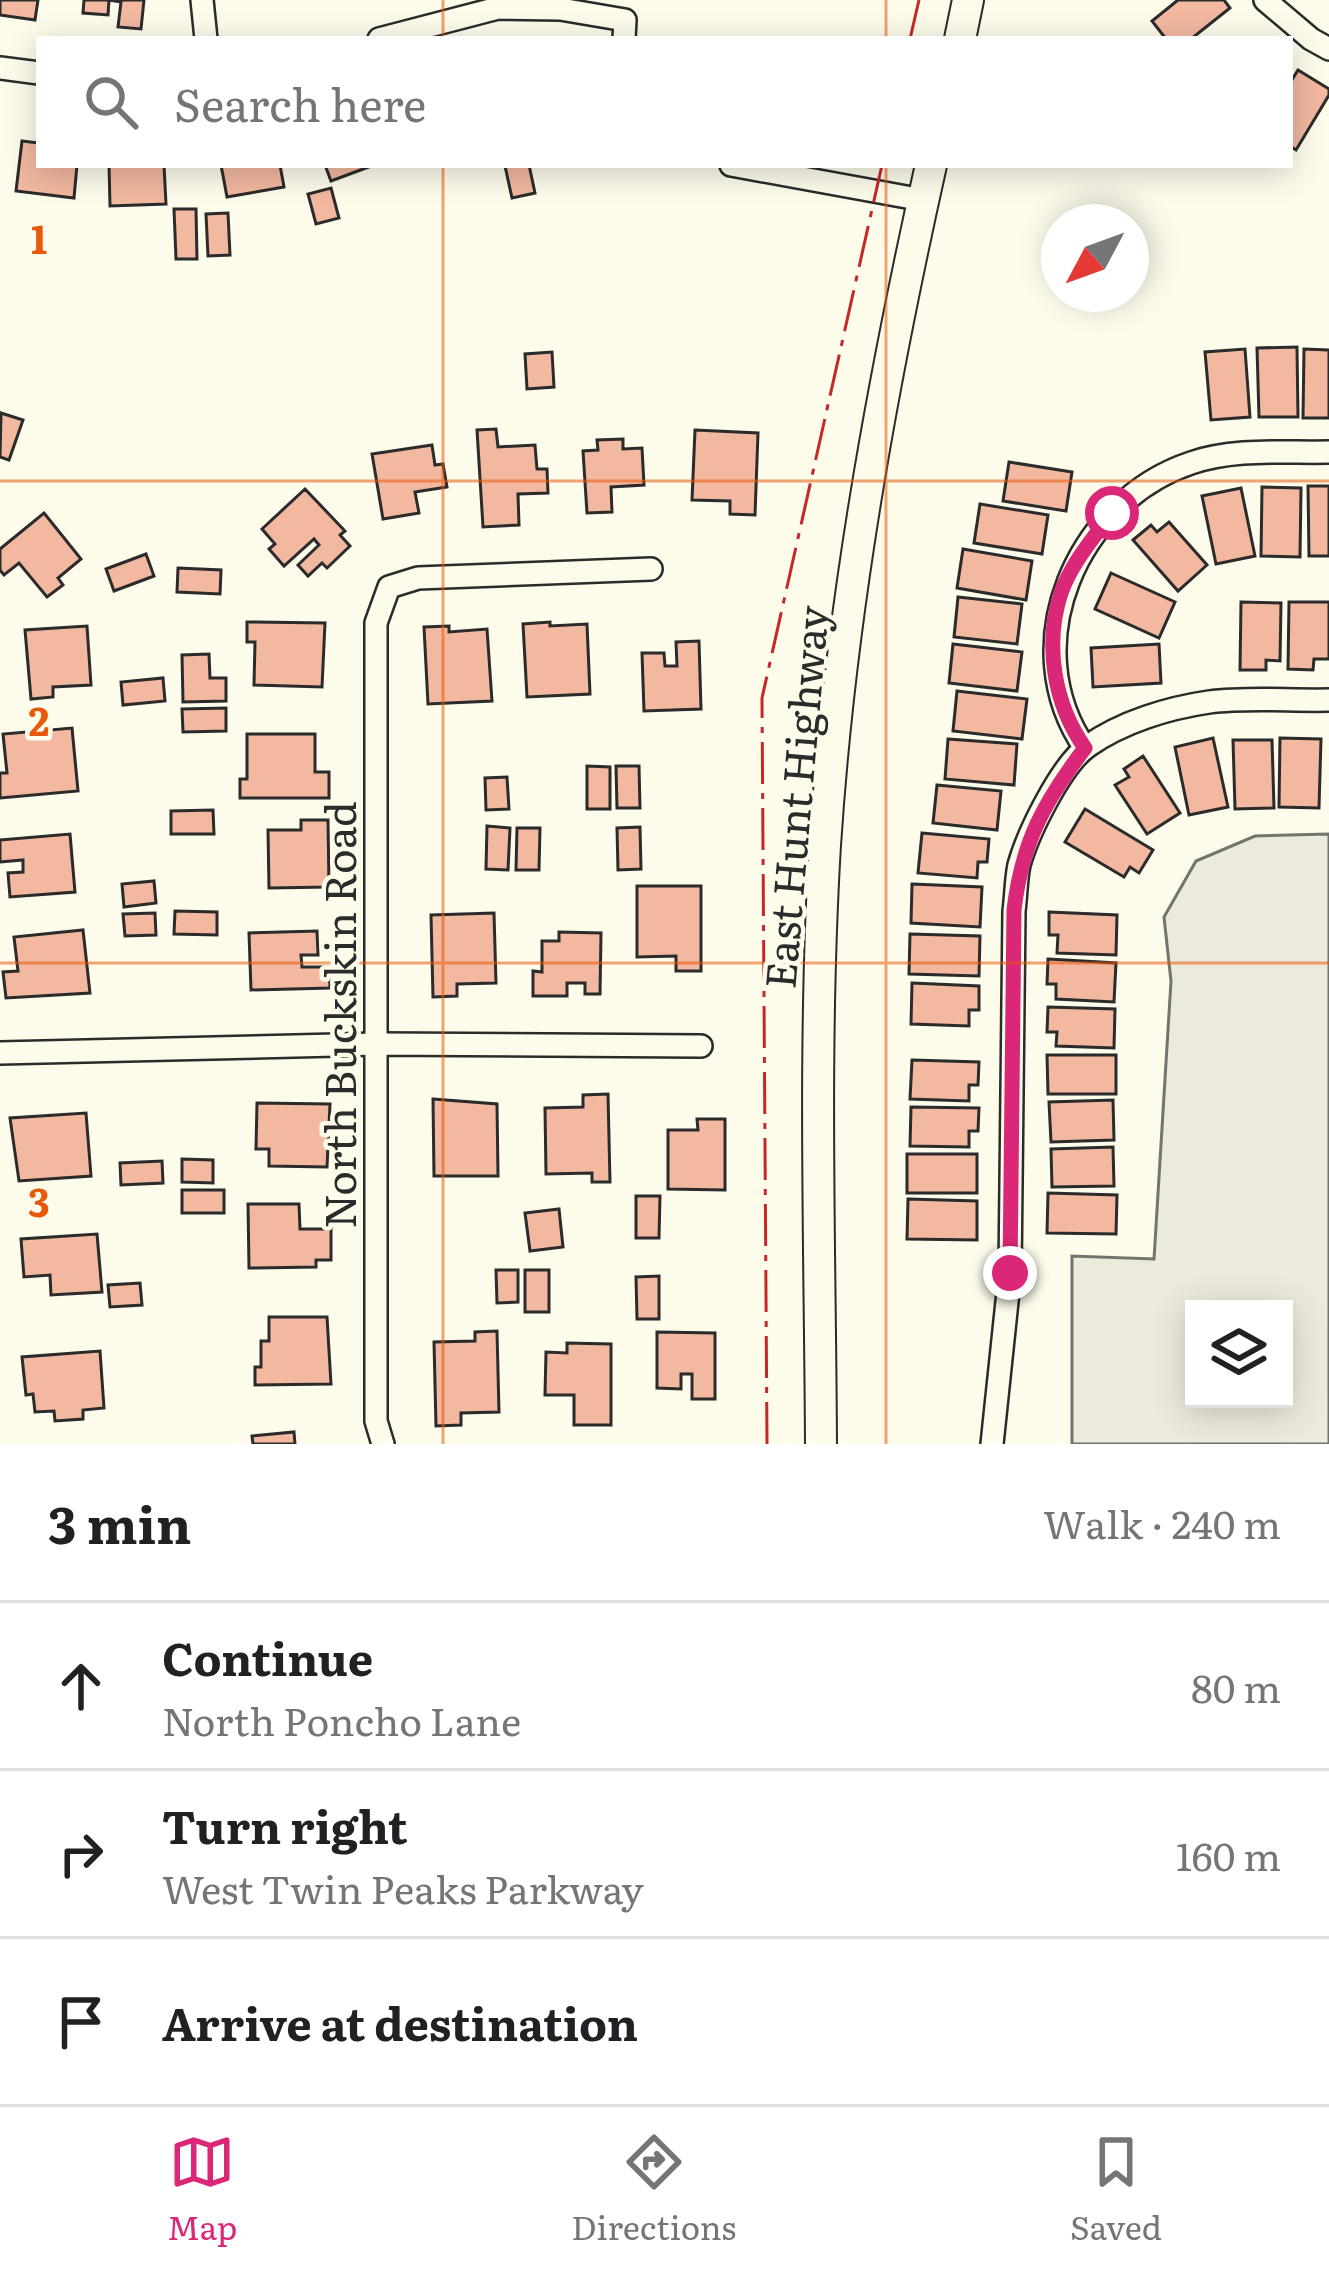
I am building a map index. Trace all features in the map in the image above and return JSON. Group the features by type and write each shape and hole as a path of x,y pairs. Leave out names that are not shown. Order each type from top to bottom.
{"main road":[{"path":"961,36 968,0"},
{"name":"East Hunt Highway","path":"821,1444 819,965 831,775 866,495 891,347 930,168"}],"street":[{"path":"202,0 206,36"},
{"path":"1265,0 1329,49"},
{"path":"391,36 498,8 560,9 626,20"},
{"path":"0,68 36,73"},
{"path":"747,168 923,200"},
{"path":"1085,748 1068,723 1056,686 1053,644 1061,592 1085,548 1112,513 1145,483 1190,464 1226,454 1329,452"},
{"name":"North Buckskin Road","path":"382,1444 376,1421 376,623 389,587 418,578 651,569"},
{"path":"992,1444 1010,1273 1014,910 1019,864 1054,789 1085,748 1130,724 1214,701 1329,700"},
{"path":"0,1053 377,1044 701,1046"}],"shaded area":[{"path":"1329,834 1329,1444 1072,1444 1072,1256 1154,1259 1171,981 1164,917 1196,861 1255,836"}],"building":[{"path":"0,0 38,0 35,20 0,15"},
{"path":"84,0 109,0 108,15 83,13"},
{"path":"109,0 144,0 141,29 118,27 121,2"},
{"path":"1178,0 1224,0 1230,8 1195,36 1164,36 1152,21"},
{"path":"1298,70 1329,89 1296,150 1293,148 1293,78"},
{"path":"22,141 36,143 36,168 77,168 74,198 16,191"},
{"path":"109,168 164,168 166,204 110,206"},
{"path":"222,168 281,168 284,187 227,197"},
{"path":"326,168 366,168 331,181"},
{"path":"505,168 530,168 535,193 512,198"},
{"path":"331,188 339,218 316,224 308,194"},
{"path":"174,209 196,209 197,259 176,259"},
{"path":"228,213 230,255 208,256 206,214"},
{"path":"1297,347 1298,417 1259,417 1257,348"},
{"path":"1245,349 1250,417 1211,420 1205,352"},
{"path":"1304,349 1329,350 1329,418 1303,418"},
{"path":"552,352 554,387 527,389 525,354"},
{"path":"1,413 23,420 9,460 0,457"},
{"path":"496,429 498,447 535,445 537,469 547,469 548,493 518,494 519,525 483,527 477,430"},
{"path":"695,430 758,433 755,515 730,514 730,501 692,500"},
{"path":"623,439 623,449 642,448 644,485 611,487 612,512 587,513 583,451 598,450 597,440"},
{"path":"432,445 435,465 443,464 447,487 415,492 419,513 383,519 372,454"},
{"path":"1009,462 1072,472 1066,511 1003,501"},
{"path":"1308,486 1329,486 1329,556 1309,556"},
{"path":"1262,487 1301,488 1300,557 1261,556"},
{"path":"1241,488 1255,556 1216,564 1202,496"},
{"path":"305,489 345,531 340,535 350,546 327,568 322,563 308,576 298,565 319,545 314,539 284,566 269,549 275,544 262,529"},
{"path":"980,504 1048,515 1042,554 974,543"},
{"path":"44,513 81,559 58,578 63,585 47,597 19,563 4,575 0,570 0,549"},
{"path":"1169,522 1207,565 1178,591 1133,540 1151,525 1157,532"},
{"path":"963,549 1032,561 1026,600 957,588"},
{"path":"146,554 154,576 114,591 106,569"},
{"path":"178,568 221,570 220,594 177,592"},
{"path":"1111,573 1175,602 1159,638 1095,609"},
{"path":"958,597 1022,604 1017,644 954,637"},
{"path":"1241,602 1281,603 1280,661 1266,660 1266,670 1240,670"},
{"path":"1289,602 1329,602 1329,659 1314,659 1313,670 1288,669"},
{"path":"247,622 325,623 322,687 254,685 255,642 247,642"},
{"path":"550,622 550,626 587,624 590,694 527,697 523,624"},
{"path":"87,626 91,685 53,687 53,697 31,699 25,630"},
{"path":"449,626 449,632 487,629 492,701 428,704 424,627"},
{"path":"699,641 701,709 644,711 642,653 664,653 665,666 677,666 676,642"},
{"path":"953,644 1022,652 1017,691 949,683"},
{"path":"1159,644 1161,683 1093,687 1091,648"},
{"path":"209,654 210,678 226,678 226,701 183,702 182,655"},
{"path":"163,678 165,701 123,705 121,682"},
{"path":"957,691 1027,699 1022,739 953,731"},
{"path":"226,708 226,731 183,732 182,709"},
{"path":"72,728 78,791 0,798 0,773 7,773 3,734"},
{"path":"247,734 315,734 315,772 329,772 329,798 240,798 240,779 247,779"},
{"path":"1213,738 1228,807 1189,815 1175,747"},
{"path":"1280,738 1321,739 1319,808 1279,807"},
{"path":"948,739 1017,744 1014,785 945,779"},
{"path":"1233,740 1272,740 1274,808 1235,809"},
{"path":"1143,756 1180,813 1147,834 1115,785 1129,777 1124,769"},
{"path":"587,766 610,767 610,809 587,809"},
{"path":"616,766 639,766 640,808 617,808"},
{"path":"507,777 509,809 486,810 485,778"},
{"path":"937,785 1001,791 997,830 933,823"},
{"path":"1085,809 1153,850 1139,873 1130,867 1124,877 1065,842"},
{"path":"213,810 214,834 171,834 171,811"},
{"path":"301,820 328,820 329,887 269,888 268,830 301,830"},
{"path":"487,826 510,828 508,870 486,869"},
{"path":"640,827 641,869 618,870 617,828"},
{"path":"517,828 540,828 539,870 516,870"},
{"path":"922,833 989,839 987,862 978,862 977,878 918,873"},
{"path":"70,834 75,892 10,897 8,873 23,872 23,860 0,862 0,840"},
{"path":"154,881 156,903 124,907 122,884"},
{"path":"912,884 982,887 980,927 911,923"},
{"path":"637,886 701,886 701,971 676,971 676,956 637,957"},
{"path":"175,911 217,912 217,935 174,934"},
{"path":"1049,912 1117,915 1116,955 1057,953 1058,935 1049,935"},
{"path":"155,913 156,935 125,936 123,914"},
{"path":"494,913 496,983 457,984 457,996 433,997 431,915"},
{"path":"83,930 90,993 6,998 3,972 18,971 14,937"},
{"path":"317,931 318,955 301,955 302,967 329,967 330,988 251,990 249,933"},
{"path":"559,932 601,933 600,994 585,994 585,983 567,983 567,996 533,996 533,971 542,972 542,941 559,941"},
{"path":"910,934 980,936 979,976 909,974"},
{"path":"1048,959 1116,963 1114,1002 1056,999 1056,984 1047,984"},
{"path":"912,983 979,986 979,1010 969,1010 969,1026 911,1024"},
{"path":"1048,1007 1115,1009 1114,1048 1056,1046 1057,1032 1047,1032"},
{"path":"1047,1055 1116,1055 1116,1094 1048,1094"},
{"path":"912,1060 979,1062 978,1085 969,1085 969,1101 910,1099"},
{"path":"608,1094 610,1182 592,1182 592,1173 546,1174 545,1108 583,1107 583,1095"},
{"path":"433,1099 497,1104 498,1176 434,1176"},
{"path":"1113,1100 1114,1140 1051,1142 1049,1102"},
{"path":"257,1103 330,1104 327,1167 269,1166 269,1149 256,1149"},
{"path":"911,1107 979,1108 978,1131 969,1131 969,1147 910,1146"},
{"path":"86,1113 91,1176 19,1181 10,1118"},
{"path":"697,1119 725,1119 725,1190 668,1189 668,1130 698,1130"},
{"path":"1113,1147 1114,1186 1052,1187 1051,1149"},
{"path":"907,1154 977,1154 977,1193 907,1193"},
{"path":"182,1159 213,1160 213,1183 182,1182"},
{"path":"162,1161 163,1183 121,1185 120,1163"},
{"path":"182,1190 224,1190 224,1213 182,1213"},
{"path":"1048,1193 1117,1195 1116,1234 1047,1233"},
{"path":"636,1196 660,1196 659,1238 636,1238"},
{"path":"908,1199 977,1201 977,1240 907,1239"},
{"path":"248,1204 299,1204 300,1229 331,1229 331,1260 316,1260 316,1267 249,1268"},
{"path":"559,1209 563,1247 530,1251 525,1213"},
{"path":"97,1234 102,1292 51,1295 50,1275 24,1277 21,1239"},
{"path":"496,1270 518,1270 518,1302 497,1303"},
{"path":"525,1270 549,1270 549,1312 525,1312"},
{"path":"659,1276 659,1319 637,1319 636,1277"},
{"path":"140,1283 142,1305 110,1307 108,1285"},
{"path":"269,1317 327,1317 331,1384 255,1385 261,1341 269,1341"},
{"path":"497,1331 499,1412 461,1413 461,1425 436,1426 434,1342 475,1341 475,1332"},
{"path":"657,1332 715,1333 715,1399 692,1399 692,1374 681,1374 681,1389 657,1388"},
{"path":"567,1343 611,1344 611,1425 574,1425 574,1395 545,1395 546,1352 567,1353"},
{"path":"100,1351 104,1408 83,1410 83,1419 55,1421 54,1411 35,1412 33,1394 26,1395 22,1357"},
{"path":"294,1432 295,1444 253,1444 252,1436"}],"power":[{"path":"911,36 919,0"},
{"path":"767,1444 762,698 881,168"}],"route":[{"path":"1010,1273 1014,910 1019,864 1054,789 1085,748 1068,723 1056,686 1053,644 1061,592 1085,548 1112,513"}]}
